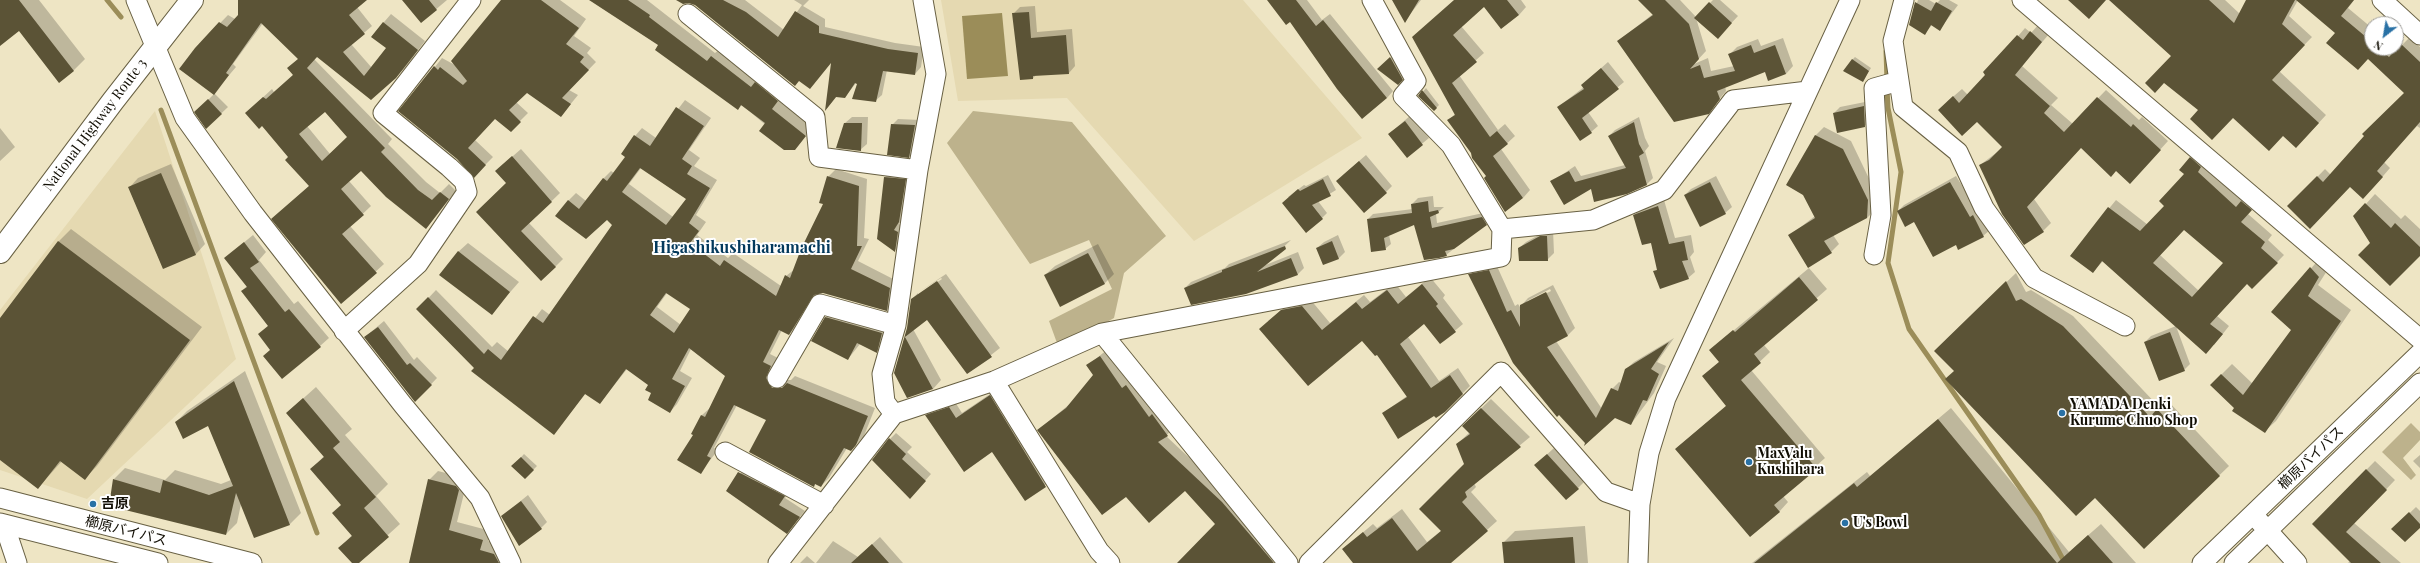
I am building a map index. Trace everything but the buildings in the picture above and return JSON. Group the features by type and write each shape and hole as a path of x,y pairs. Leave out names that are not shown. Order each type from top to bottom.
{"highway":[{"name":"National Highway Route 3","path":"0,252 192,0"}],"street":[{"path":"136,0 185,118 252,213 344,331 480,498 511,563"},
{"path":"344,331 418,264 467,192 464,181 383,113 470,0"},
{"path":"894,414 885,402 882,374 896,325 918,170 936,74 923,0"},
{"path":"778,563 894,414 994,381 1102,333 1501,257 1502,229 1451,145 1403,96 1416,81 1372,0"},
{"path":"1638,563 1640,504 1649,453 1666,398 1850,0"},
{"path":"1904,0 1893,41 1903,107 1958,152 1984,208 2034,278 2125,326"},
{"path":"2022,0 2420,339"},
{"path":"2382,0 2420,35"},
{"path":"688,14 815,117 819,157 918,170"},
{"path":"1874,256 1881,215 1874,88 1899,81"},
{"path":"1502,229 1593,220 1664,190 1733,100 1808,91"},
{"path":"777,378 820,304 896,325"},
{"path":"1102,333 1288,563"},
{"name":"櫛原バイパス","path":"2202,563 2420,353"},
{"path":"1309,563 1501,372 1606,492 1640,504"},
{"path":"994,381 1099,551 1110,563"},
{"name":"櫛原バイパス","path":"2234,563 2420,383"},
{"path":"724,452 824,505"},
{"name":"櫛原バイパス","path":"0,498 252,563"},
{"path":"2253,514 2297,563"},
{"path":"2,523 17,563"},
{"name":"櫛原バイパス","path":"2,523 158,563"}],"shaded area":[{"path":"941,0 1243,0 1362,138 1194,241 1067,98 958,101"},
{"path":"1002,13 1008,76 967,79 962,16"},
{"path":"155,111 236,359 87,499 0,470 0,310"},
{"path":"973,111 1072,122 1166,236 1124,273 1114,318 1089,332 1057,343 1049,321 1112,289 1089,240 1030,264 947,143"},
{"path":"2411,423 2420,432 2420,440 2403,458 2416,475 2411,480 2382,452"}],"waterway":[{"path":"107,0 121,17"},
{"path":"1886,51 1887,81"},
{"path":"1887,89 1888,108 1901,172 1888,263 1909,329 2039,515 2065,563"},
{"path":"161,110 317,533"}],"place":[{"name":"YAMADA Denki Kurume Chuo Shop","path":"2062,413"},
{"name":"MaxValu Kushihara","path":"1749,462"},
{"name":"吉原","path":"93,504"},
{"name":"U's Bowl","path":"1845,523"}],"district":[{"name":"Higashikushiharamachi","path":"742,248"}]}
